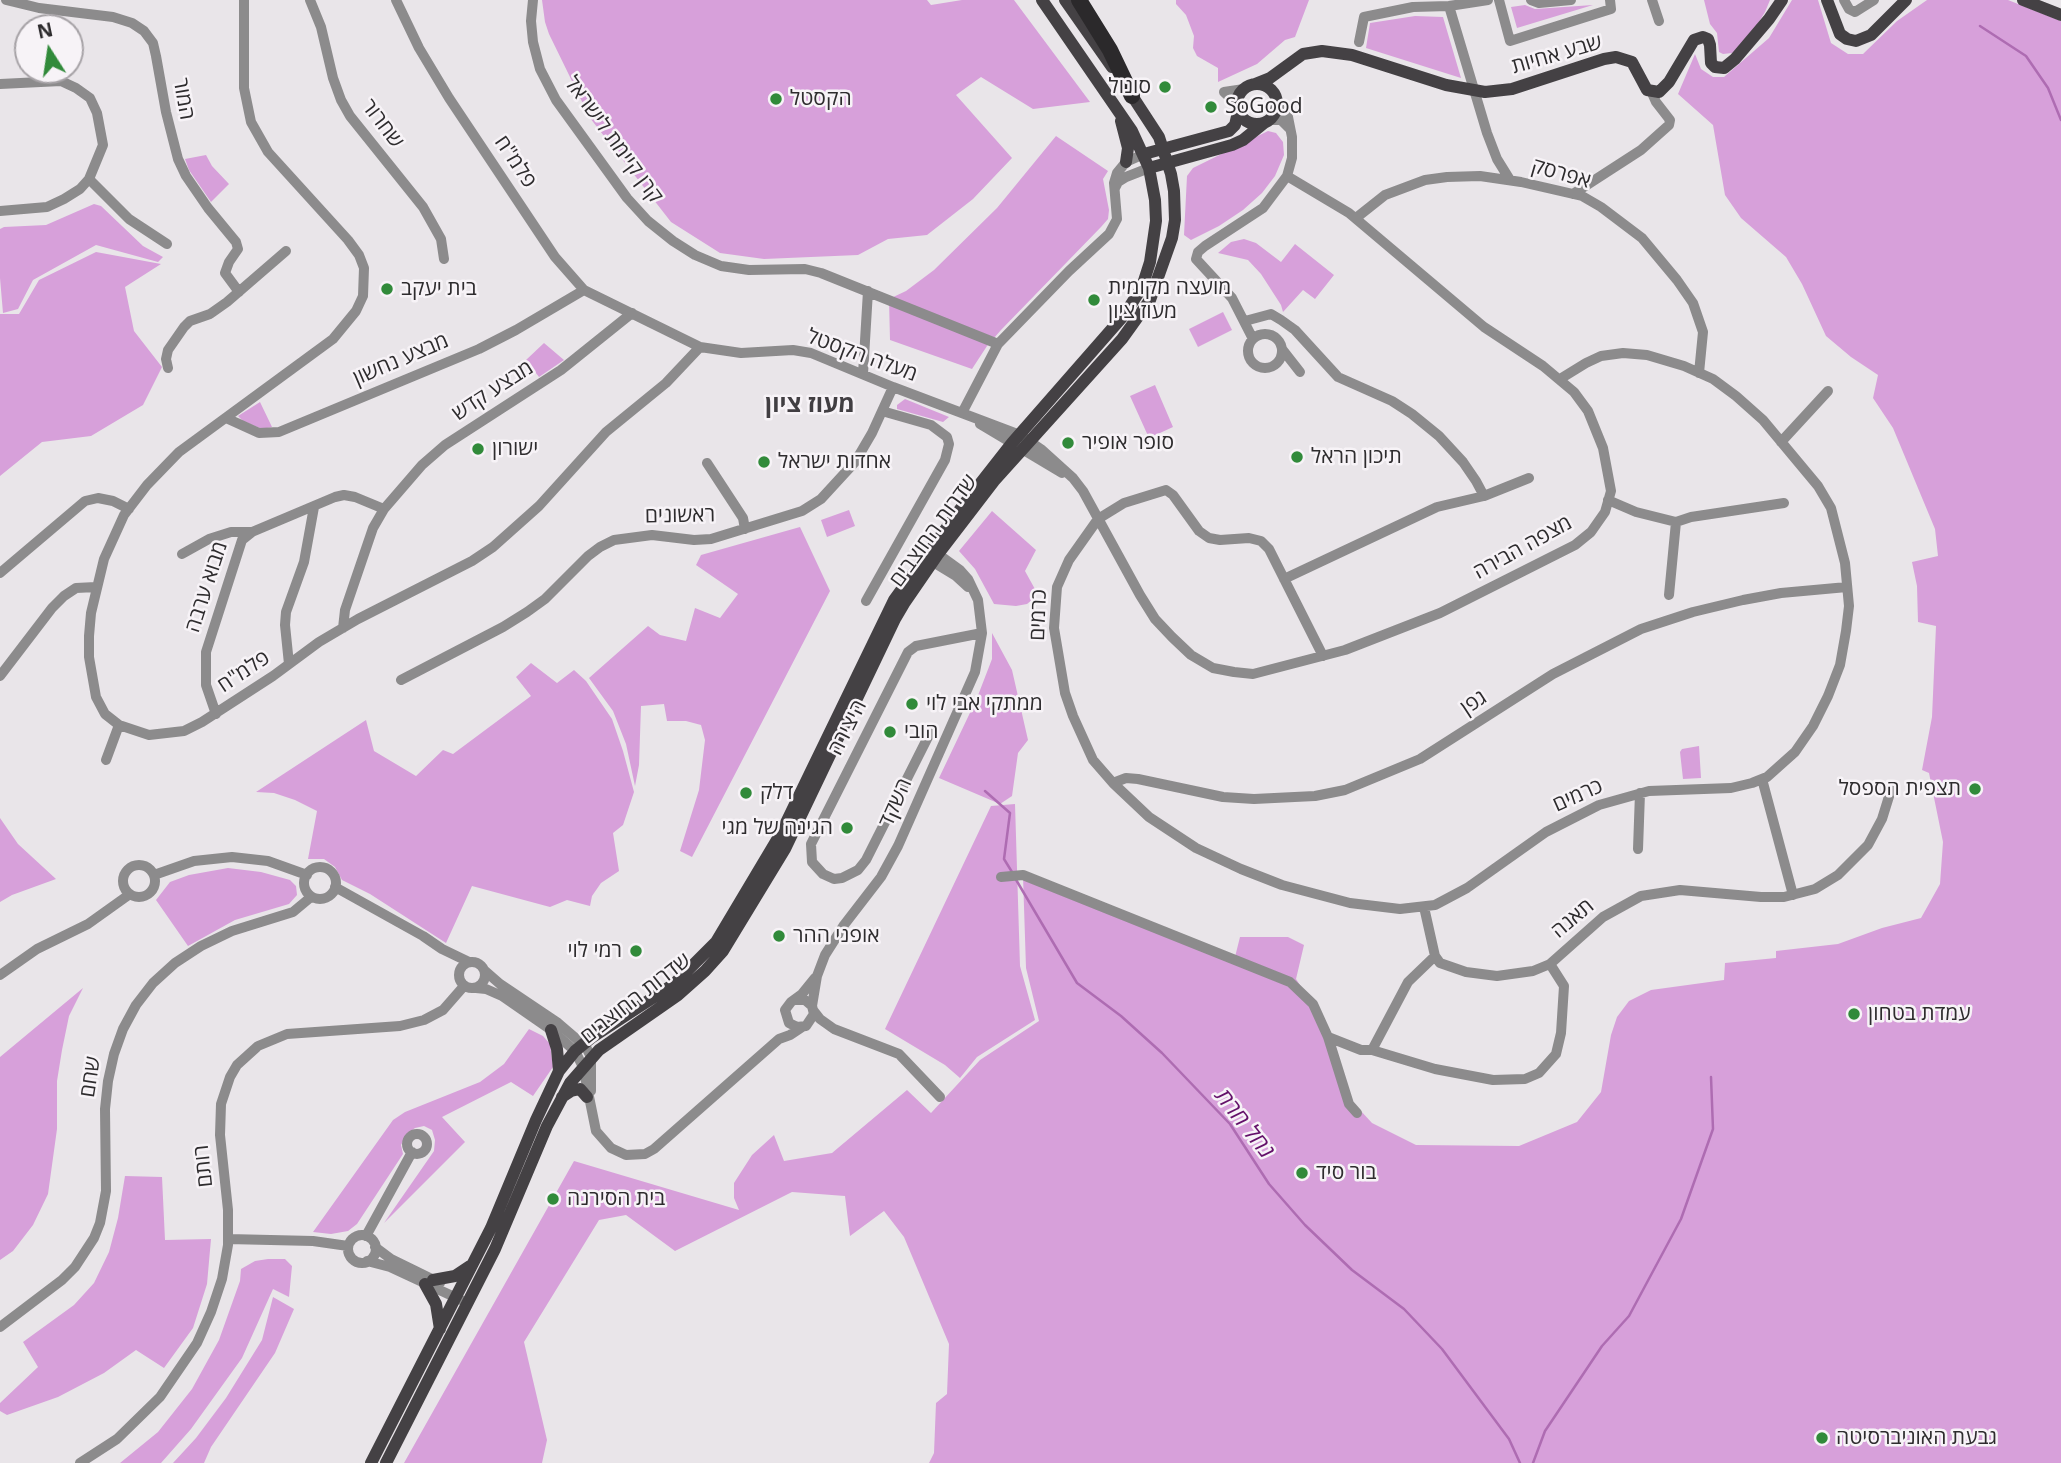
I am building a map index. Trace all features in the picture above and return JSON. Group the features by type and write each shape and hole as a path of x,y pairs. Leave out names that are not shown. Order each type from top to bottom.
{"highway":[{"path":"1079,0 1110,50 1132,96"}],"main road":[{"name":"שדרות החוצבים","path":"461,1297 473,1264 559,1071 579,1047 674,984 716,942 781,833 894,600 994,481 1021,442 1138,295 1150,262 1155,228 1155,200 1149,169 1144,154 1117,108 1042,0"},
{"name":"שדרות החוצבים","path":"1021,442 1122,339 1146,308 1161,275 1175,220 1174,191 1164,148 1151,123 1065,0"},
{"path":"1652,93 1663,89 1691,43 1700,37 1709,41 1713,65 1720,68 1727,66 1769,19 1782,0"},
{"path":"1827,0 1840,34 1856,41 1871,35 1906,0"},
{"path":"2023,0 2061,15"},
{"name":"שבע אחיות","path":"1249,86 1270,78 1291,61 1310,52 1336,52 1475,91 1512,89 1616,57 1632,62 1644,85 1652,93"},
{"path":"1149,169 1243,140 1267,122 1278,108 1280,77 1291,61"},
{"path":"1144,154 1232,129 1238,118 1238,108 1249,86 1266,85 1278,100"},
{"path":"1117,108 1128,148 1126,162"},
{"path":"1238,108 1249,123 1267,122"},
{"path":"1151,123 1171,135 1201,139"},
{"path":"1174,191 1181,170 1194,156"},
{"name":"שדרות החוצבים","path":"461,1297 509,1220 562,1097 587,1062 615,1037 678,995 723,951 785,849 895,619 933,556"},
{"path":"551,1030 557,1049 559,1071"},
{"path":"562,1097 580,1089 587,1097"},
{"path":"440,1329 429,1282 455,1276 473,1264"},
{"path":"371,1463 440,1329 461,1297"},
{"path":"386,1463 461,1297"}],"street":[{"name":"המור","path":"6,0 39,8 113,17 132,23 145,31 153,43 168,125 178,159 186,176 236,242 238,249 225,273 239,292"},
{"path":"106,760 119,725 105,714 96,697 89,636 96,587 104,559 129,509 147,485 179,452 332,339 356,311 363,296 364,268 348,240 268,152 251,122 244,88 244,0"},
{"name":"שחרור","path":"310,0 321,27 341,100 350,116 423,207 441,239 444,259"},
{"name":"פלמ\"ח","path":"119,725 149,736 184,731 216,713 343,628 472,561 493,547 539,506 619,420 666,383 700,347 584,289 555,257 449,98 419,48 396,0"},
{"name":"קרן קיימת לישראל","path":"533,0 533,42 540,69 556,100 626,198 648,221 684,248 721,266 749,270 805,269 832,276 998,344"},
{"path":"1360,42 1364,17 1413,7 1449,6 1488,0"},
{"path":"1499,0 1510,41 1611,9 1610,0"},
{"path":"1531,0 1539,3 1571,0"},
{"path":"1651,0 1659,21"},
{"path":"1844,0 1849,9 1856,12 1874,0"},
{"path":"1449,6 1497,159 1510,180"},
{"path":"0,84 61,81 76,88 90,99 97,113 103,145 89,179 64,200 47,206 0,211"},
{"path":"1573,194 1641,150 1669,125 1670,120 1652,93"},
{"path":"1254,339 1232,298 1196,259 1205,246 1263,208 1287,176 1292,158 1292,137 1288,117 1278,100"},
{"path":"1267,122 1281,120 1286,123 1292,137"},
{"path":"964,414 998,344 1109,234 1117,219 1114,190 1117,173 1126,162 1144,154"},
{"path":"1114,190 1121,180 1149,169"},
{"name":"מצפה הבירה","path":"1021,442 1073,478 1155,619 1191,654 1213,667 1253,674 1355,646 1440,613 1538,565 1575,545 1591,532 1605,512 1611,491 1608,470 1595,428 1574,392 1560,379 1484,327 1338,204 1287,176"},
{"name":"אפרסק","path":"1356,218 1385,195 1425,180 1480,176 1573,194 1601,208 1642,238 1677,280 1693,303 1703,332 1699,373"},
{"path":"89,179 129,219 167,244"},
{"path":"168,368 168,351 190,321 210,314 286,251"},
{"name":"מבצע נחשון","path":"226,418 259,433 279,432 479,349 584,289"},
{"path":"863,374 868,291"},
{"name":"מבצע קדש","path":"343,628 345,610 373,528 384,509 422,465 445,444 545,381 632,313"},
{"path":"1245,321 1271,314 1295,330 1338,377 1392,401 1412,414 1439,436 1463,462 1483,496"},
{"path":"1264,334 1272,335 1280,343 1282,355 1272,367 1255,365 1249,355 1250,344 1254,339 1264,334"},
{"name":"מעלה הקסטל","path":"700,347 741,354 793,350 811,353 964,414 1021,442"},
{"path":"1282,349 1300,373"},
{"name":"כרמים","path":"1098,519 1074,552 1057,587 1054,628 1060,668 1073,716 1093,760 1142,811 1175,836 1241,869 1282,885 1350,903 1400,909 1424,907 1449,899 1546,832 1600,805 1640,793 1731,788 1762,779 1795,752 1813,726 1840,665 1849,606 1845,563 1831,508 1818,486 1763,420 1713,379 1647,355 1623,353 1601,356 1560,379"},
{"name":"ראשונים","path":"401,680 527,612 545,599 588,556 614,540 652,535 694,540 711,538 802,511 821,499 855,462 893,387"},
{"path":"1781,442 1828,391"},
{"path":"866,601 945,460 949,444 947,437 931,425 882,411"},
{"path":"707,463 743,519 745,529"},
{"path":"1284,579 1437,507 1483,496 1529,478"},
{"path":"1098,519 1124,503 1166,490 1173,495 1199,531 1209,538 1249,538 1261,541 1269,549 1323,656"},
{"name":"מבוא ערבה","path":"216,713 206,685 206,652 242,540 252,532 344,495 384,509"},
{"path":"0,573 85,501 98,498 113,501 129,509"},
{"path":"1608,500 1636,512 1676,522 1691,517 1784,503"},
{"path":"289,664 286,612 304,562 314,507"},
{"path":"1669,595 1676,522"},
{"path":"181,554 209,539 231,532 252,532"},
{"path":"933,556 964,573 978,600 982,633"},
{"path":"0,676 64,596 76,588 96,587"},
{"name":"גפן","path":"1113,783 1126,778 1138,779 1223,797 1254,799 1315,796 1345,790 1420,759 1553,674 1641,629 1693,612 1743,600 1781,593 1847,587"},
{"name":"היצירה","path":"866,860 858,870 834,879 823,874 812,862 811,844 908,652 916,646 982,633"},
{"name":"השקד","path":"795,1000 817,976 834,941 886,868 968,692 975,672 982,633"},
{"path":"886,868 866,860 930,731"},
{"path":"1762,779 1793,895"},
{"name":"תאנה","path":"1435,956 1440,963 1473,973 1497,976 1533,971 1550,964 1603,917 1641,896 1680,890 1762,897 1815,890 1858,857 1875,834 1891,790"},
{"path":"1638,849 1640,793"},
{"path":"154,875 194,861 232,858 268,861 307,875"},
{"path":"143,866 154,875 154,885 149,893 140,897 130,894 123,882 129,869 143,866"},
{"path":"317,868 327,869 335,877 335,887 332,894 326,898 312,897 305,887 307,875 317,868"},
{"path":"1001,877 1023,875 1290,982 1313,1004 1328,1037 1349,1104 1357,1113"},
{"path":"335,887 442,950 478,964 500,984 545,1014 579,1047 587,1062 591,1111"},
{"path":"0,975 37,949 88,924 130,894"},
{"name":"שחם","path":"0,1327 62,1280 86,1253 94,1238 100,1223 106,1191 105,1109 108,1081 123,1029 136,1005 153,983 175,963 201,946 232,931 293,912 312,897"},
{"path":"1372,1050 1408,982 1435,956 1424,907"},
{"path":"442,950 459,972"},
{"path":"469,962 462,966 459,972 459,979 464,986 495,992 579,1047"},
{"path":"1328,1037 1361,1050 1372,1050 1435,1069 1493,1080 1525,1079 1539,1073 1556,1054 1561,1033 1564,986 1550,964"},
{"path":"476,988 484,981 484,970"},
{"name":"השקד","path":"813,1008 817,976"},
{"name":"רותם","path":"80,1463 117,1439 139,1420 180,1371 211,1312 222,1279 228,1240 228,1209 220,1135 221,1104 230,1077 247,1055 272,1039 287,1034 400,1026 424,1020 450,1003 464,986"},
{"path":"779,1039 787,1005 795,1000 805,1000 820,1019 835,1029 898,1054 940,1097"},
{"path":"587,1062 587,1097 596,1131 611,1148 626,1155 645,1154 663,1143 779,1039 790,1035 813,1019 813,1008"},
{"path":"785,1015 793,1026 835,1029"},
{"path":"366,1236 412,1152"},
{"path":"228,1240 293,1240 344,1246 355,1237 366,1236 391,1259 429,1282"},
{"path":"344,1246 354,1260 390,1267 461,1297"},
{"path":"367,1261 374,1255 375,1247"}],"shaded area":[{"path":"542,0 927,0 931,5 962,0 1014,0 1090,102 1033,109 981,77 956,95 1012,158 973,199 927,235 888,239 858,255 764,259 720,253 671,222 590,118 549,34"},
{"path":"1176,0 1309,0 1295,37 1285,40 1257,64 1218,82 1218,68 1197,56 1193,48 1194,36 1186,15 1176,4"},
{"path":"1704,0 1770,0 1747,41 1732,53 1723,54 1719,52 1717,33 1710,24"},
{"path":"1792,0 1818,0 1831,43 1848,54 1863,54 1897,21 1927,0 2008,0 2061,21 2061,1463 929,1463 934,1453 936,1403 947,1394 949,1344 904,1237 884,1211 850,1236 845,1196 792,1192 675,1251 626,1215 599,1220 524,1342 547,1440 542,1463 404,1463 574,1161 739,1210 734,1198 734,1183 752,1155 774,1135 784,1161 832,1153 907,1090 931,1113 980,1060 1039,1021 1026,968 1023,876 1235,957 1240,937 1288,937 1304,945 1296,979 1306,994 1348,1097 1372,1123 1416,1145 1519,1146 1577,1122 1601,1092 1611,1035 1617,1017 1629,1001 1651,990 1724,980 1725,963 1776,958 1776,951 1838,944 1882,928 1921,918 1940,884 1943,842 1929,773 1922,770 1932,717 1936,626 1918,622 1917,586 1912,562 1938,556 1935,529 1893,428 1873,398 1878,375 1826,336 1786,257 1741,218 1725,195 1713,125 1678,94 1695,54 1701,69 1713,77 1724,77 1769,38"},
{"path":"1525,5 1535,9 1593,5 1517,28 1511,7"},
{"path":"1415,16 1443,17 1461,78 1366,48 1370,23"},
{"path":"1268,131 1276,133 1283,142 1284,155 1275,176 1262,193 1219,226 1191,240 1184,235 1187,176 1193,168"},
{"path":"1056,136 1108,171 1103,179 1109,210 1108,219 1001,330 972,369 890,340 889,299 906,291 934,270 997,208"},
{"path":"206,155 212,166 229,184 211,202 189,170 185,159"},
{"path":"94,204 101,206 143,246 163,257 158,262 96,245 33,280 18,309 3,313 0,229 46,225"},
{"path":"1244,239 1256,243 1281,262 1295,244 1334,275 1315,299 1303,290 1283,312 1261,274 1248,260 1218,253 1231,242"},
{"path":"96,252 161,264 125,287 134,331 162,367 143,405 91,436 42,442 0,476 0,314 19,314 39,280"},
{"path":"1223,312 1232,330 1198,347 1189,329"},
{"path":"544,343 564,360 539,377 526,360"},
{"path":"1155,385 1173,427 1149,438 1130,396"},
{"path":"905,399 949,417 943,422 897,409 897,405"},
{"path":"260,402 272,427 262,429 238,416"},
{"path":"849,510 855,526 827,537 821,520"},
{"path":"992,511 1036,550 1025,571 1036,591 1027,604 994,604 975,569 959,551"},
{"path":"800,527 830,591 692,857 680,851 699,790 705,740 701,725 686,721 667,721 664,704 641,706 639,765 635,786 626,744 613,711 589,678 648,626 660,635 686,641 695,608 720,618 738,594 696,565 701,555"},
{"path":"992,633 1012,670 1028,740 1018,753 1012,796 1000,804 939,778 977,698 992,659"},
{"path":"531,663 557,683 574,670 586,681 612,719 634,792 623,825 613,833 619,871 601,883 592,896 590,906 567,900 550,907 472,886 446,943 370,894 342,880 335,867 324,859 308,859 317,811 274,793 256,792 366,720 374,751 416,776 443,750 453,754 531,696 516,677"},
{"path":"1699,746 1701,778 1683,779 1680,752 1682,749"},
{"path":"1015,804 1020,966 1035,1020 977,1057 960,1078 945,1065 885,1029 991,806"},
{"path":"0,818 18,844 56,879 0,902"},
{"path":"228,868 261,872 290,880 296,886 297,895 289,904 235,920 188,946 156,900 170,882 189,875"},
{"path":"83,988 69,1016 62,1050 57,1081 57,1129 48,1194 33,1225 13,1251 0,1260 0,1057"},
{"path":"529,1029 543,1036 550,1044 553,1067 533,1096 511,1082 442,1117 465,1142 384,1223 434,1151 432,1130 424,1126 415,1128 406,1135 401,1145 403,1154 357,1224 348,1231 331,1234 313,1232 393,1120 405,1112 480,1082 504,1064"},
{"path":"125,1176 162,1177 165,1240 211,1239 207,1284 193,1328 164,1368 136,1350 104,1373 58,1397 7,1415 0,1411 0,1403 38,1367 23,1342 74,1305 94,1283 109,1252"},
{"path":"285,1259 292,1266 289,1297 273,1289 242,1358 191,1429 161,1463 120,1463 158,1432 192,1389 219,1340 240,1281 241,1269 255,1261"},
{"path":"273,1297 294,1309 275,1353 211,1447 204,1463 173,1463 226,1398 262,1340"}],"waterway":[{"path":"1980,26 2026,56 2048,88 2061,120"},
{"name":"נחל חרת","path":"985,791 1010,813 1004,859 1012,872"},
{"name":"נחל חרת","path":"1015,878 1077,983 1121,1016 1162,1053 1230,1124 1269,1184 1305,1225 1352,1270 1404,1309 1442,1349 1509,1439 1520,1463"},
{"path":"1533,1463 1545,1431 1602,1346 1629,1316 1681,1219 1713,1129 1711,1077"}],"place":[{"name":"סונול","path":"1165,87"},
{"name":"הקסטל","path":"776,99"},
{"name":"SoGood","path":"1211,107"},
{"name":"בית יעקב","path":"387,289"},
{"name":"מועצה מקומית מעוז ציון","path":"1094,300"},
{"name":"סופר אופיר","path":"1068,443"},
{"name":"ישורון","path":"478,449"},
{"name":"תיכון הראל","path":"1297,457"},
{"name":"אחדות ישראל","path":"764,462"},
{"name":"ממתקי אבי לוי","path":"912,704"},
{"name":"הובי","path":"890,732"},
{"name":"תצפית הספסל","path":"1975,789"},
{"name":"דלק","path":"746,793"},
{"name":"הגינה של מגי","path":"847,828"},
{"name":"אופני ההר","path":"779,936"},
{"name":"רמי לוי","path":"636,951"},
{"name":"עמדת בטחון","path":"1854,1014"},
{"name":"בור סיד","path":"1302,1173"},
{"name":"בית הסירנה","path":"553,1199"},
{"name":"גבעת האוניברסיטה","path":"1822,1438"}],"district":[{"name":"מעוז ציון","path":"810,405"}]}
